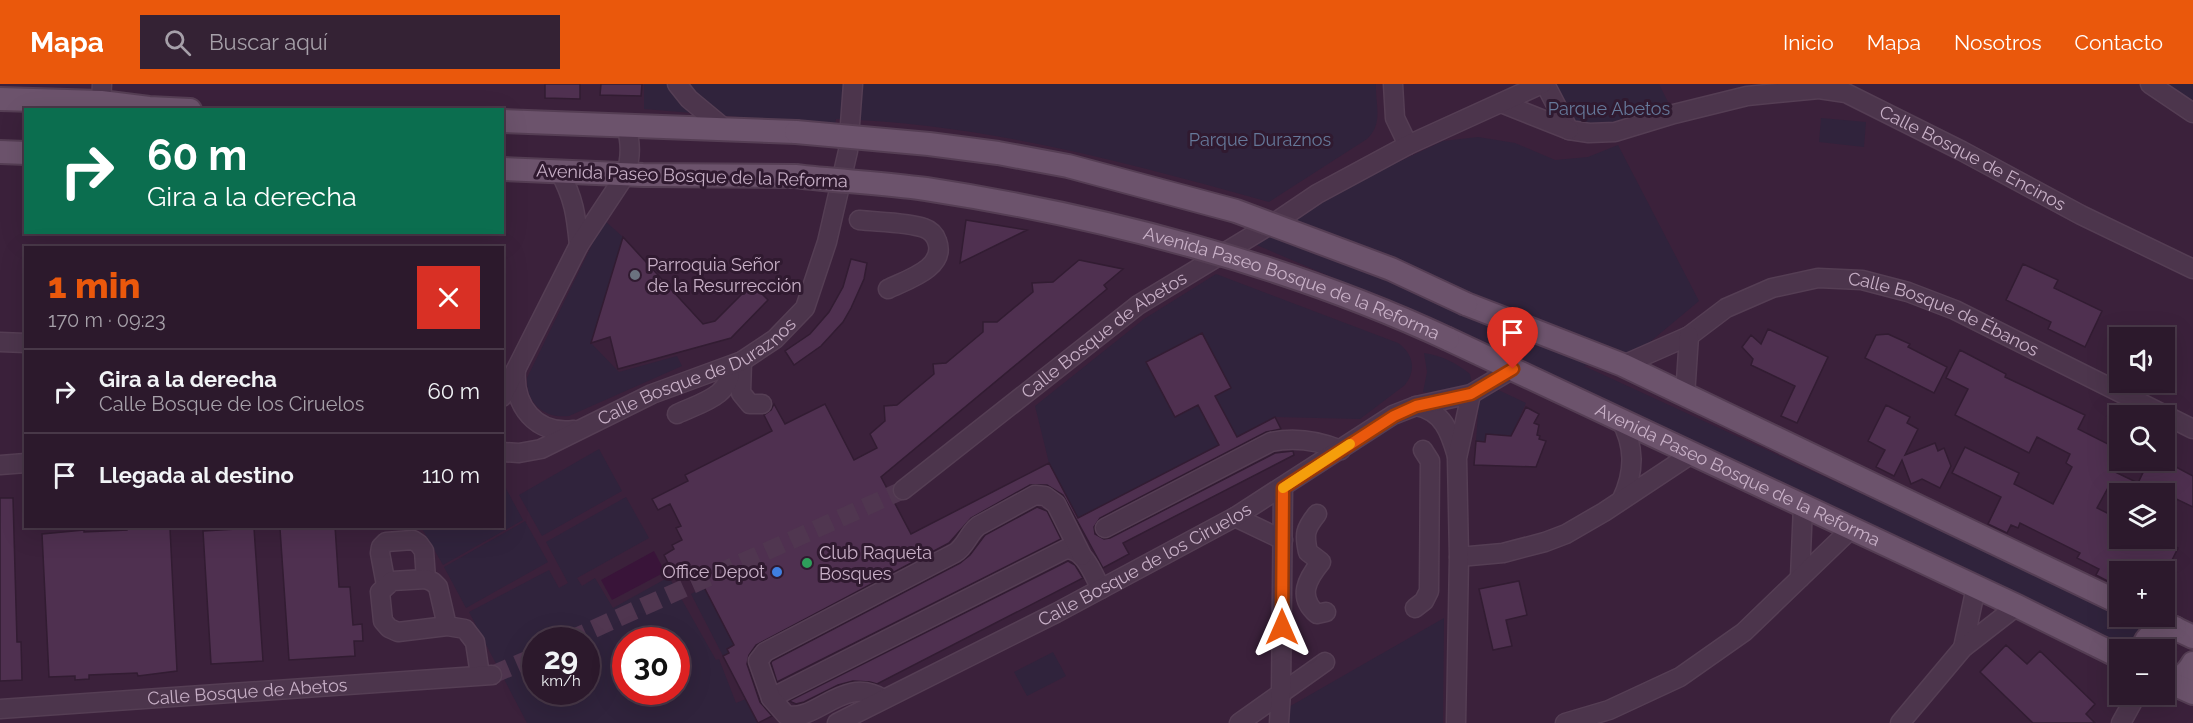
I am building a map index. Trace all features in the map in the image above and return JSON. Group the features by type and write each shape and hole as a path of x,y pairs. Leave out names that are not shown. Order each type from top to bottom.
{"main road":[{"path":"0,99 102,93 146,108"},
{"path":"504,121 724,128 929,144 998,153 1068,166 1236,211 1390,269 1466,304 1623,365 2109,598"},
{"path":"0,152 24,153"},
{"name":"Avenida Paseo Bosque de la Reforma","path":"504,169 795,177 924,189 1064,213 1238,261 1371,304 1693,453 2109,652"},
{"path":"2170,627 2187,636"},
{"path":"2147,639 2149,635 2162,628 2187,636"},
{"path":"2175,680 2187,673 2193,663"},
{"path":"2175,685 2193,693"}],"street":[{"path":"677,84 689,99 724,128"},
{"name":"Calle Bosque de Duraznos","path":"504,452 519,453 541,449 652,394 736,363 776,339 805,308 827,242 848,151 853,84"},
{"path":"1393,84 1395,118 1408,145"},
{"path":"1544,84 1569,130"},
{"name":"Calle Bosque de Abetos","path":"903,490 1138,305 1317,195 1408,145 1544,84"},
{"path":"2150,84 2193,113"},
{"name":"Calle Bosque de Encinos","path":"1501,103 1569,130 1589,133 1616,132 1674,114 1747,96 1813,89 1846,93 2081,215 2193,268"},
{"path":"504,393 579,245 626,174 630,161 630,143 626,126"},
{"path":"559,171 571,192 577,218 579,245"},
{"path":"859,220 927,230 938,243 936,259 929,268 888,289"},
{"name":"Calle Bosque de Ébanos","path":"1623,365 1689,336 1726,308 1772,288 1818,278 1862,280 1908,292 1955,310 2193,429"},
{"path":"1685,396 1689,336"},
{"path":"0,342 24,343"},
{"path":"736,363 743,398 750,404 762,404"},
{"path":"677,414 720,393 728,383 736,363"},
{"path":"517,368 518,397 532,418 554,430 566,432 581,428"},
{"name":"Calle Bosque de los Ciruelos","path":"837,723 1235,517 1394,416 1416,406 1471,394 1513,369"},
{"path":"1456,723 1459,557 1457,458 1471,394"},
{"path":"1416,406 1432,411 1444,422 1457,458"},
{"path":"1620,419 1630,441 1632,459 1630,477 1622,499"},
{"path":"1105,528 1271,442 1291,438 1330,445 1341,450"},
{"path":"1415,608 1424,602 1429,591 1430,461 1423,450"},
{"path":"1459,557 1503,553 1545,542 1585,524 1693,453"},
{"path":"0,465 24,463"},
{"path":"1430,494 1448,491 1458,483"},
{"path":"1279,723 1283,488"},
{"path":"884,699 869,693 849,694 833,698 806,712 786,715 779,710 771,698 758,661 761,655 955,553 964,546 973,530 978,526 1030,497 1045,496 1056,504 1101,588"},
{"path":"1800,578 1803,505"},
{"path":"1317,514 1308,524 1305,537 1308,552 1321,562 1307,583 1306,596 1308,607 1317,614 1326,612"},
{"path":"1235,517 1282,540"},
{"path":"1565,723 1609,710 1680,677 1744,632 1851,529"},
{"path":"386,585 380,553 381,547 386,542 413,540 419,544 424,551 426,579"},
{"path":"771,698 1060,551 1072,549 1082,556"},
{"path":"426,579 433,582 438,587 447,626 398,632 389,628 383,621 380,592 386,585 392,581 426,579"},
{"path":"1963,648 1976,587"},
{"path":"1900,723 1963,648 2017,606"},
{"name":"Calle Bosque de Abetos","path":"0,708 486,675 470,633 465,628 447,626"},
{"path":"1239,723 1325,662"},
{"path":"2121,723 2131,705"}],"green space":[{"name":"Parque Duraznos","path":"644,84 1376,84 1378,113 1375,126 1367,139 1269,202 1108,159 1055,147 946,128 836,119 835,125 644,109"},
{"name":"Parque Abetos","path":"1545,84 1659,84 1674,114 1569,130"},
{"path":"2165,84 2193,84 2193,103"},
{"path":"1821,118 1866,122 1864,147 1819,142"},
{"path":"1478,137 1515,143 1555,160 1588,157 1618,145 1699,301 1638,352 1613,361 1584,366 2109,607 2109,627 2149,627 2140,639 2110,639 1473,346 1420,315 1238,237 1443,141"},
{"path":"604,220 623,237 591,343 619,372 677,356 682,366 569,416 552,415 538,408 533,402 527,387 527,378"},
{"path":"1216,274 1398,343 1407,352 1412,362 1409,379 1405,385 1360,419 1275,417 1078,518 1049,463 1035,406 1144,319"},
{"path":"1424,353 1460,366 1470,374 1472,384 1448,392 1423,392 1427,372"},
{"path":"1492,387 1526,403 1511,436 1486,434 1485,442 1476,441 1479,398"},
{"path":"599,449 622,491 542,536 519,495"},
{"path":"504,485 523,520 443,565 422,528 504,528"},
{"path":"626,497 649,538 577,578 582,586 595,578 613,608 669,577 716,660 719,659 736,703 746,699 758,723 527,723 469,612 549,570 559,588 568,583 546,542"},
{"path":"525,521 548,562 466,608 444,567"},
{"path":"704,587 734,645 728,649 729,653 723,656 691,594"},
{"path":"1444,618 1443,723 1287,723 1287,708"},
{"path":"1053,652 1066,676 1027,696 1014,672"}],"shaded area":[{"path":"654,551 665,572 612,600 601,580"}],"building":[{"path":"545,84 580,84 580,99 545,98"},
{"path":"601,84 642,84 641,96 600,95"},
{"path":"966,220 1027,230 960,263"},
{"path":"623,237 703,324 715,321 752,284 768,300 731,338 618,369 610,337 591,343"},
{"path":"851,259 867,263 864,279 851,308 843,322 821,346 794,365 785,351 810,334 829,312 843,287"},
{"path":"1079,260 1123,269 1104,285 1107,289 881,477 911,534 1049,463 1078,518 1219,445 1198,405 1175,417 1146,362 1202,333 1231,388 1215,396 1237,437 1275,417 1281,429 1266,432 1100,518 1094,527 1095,534 1104,539 1110,538 1275,453 1293,451 1294,455 1123,543 1129,554 1103,568 1063,495 1047,485 1030,485 971,518 949,543 756,645 749,655 747,664 760,702 772,716 758,723 723,656 729,653 727,649 734,645 704,587 696,591 687,573 676,579 664,555 674,549 672,545 682,540 676,528 681,526 670,504 658,510 652,499 688,481 685,475 772,431 764,415 771,410 774,404 785,424 825,404 854,460 877,448 870,434 885,421 884,406 897,405 934,374 933,364 946,363 983,332 983,322 997,322 1033,292 1032,283 1053,282"},
{"path":"2023,264 2058,280 2054,288 2102,311 2085,347 2048,329 2051,322 2006,300"},
{"path":"1768,329 1828,357 1797,423 1781,416 1795,386 1751,365 1753,359 1742,347 1751,335 1761,344"},
{"path":"1888,334 1910,344 1908,347 1947,367 1934,393 1865,358 1876,335"},
{"path":"1960,350 2006,374 2005,377 2085,415 2078,429 2109,444 2109,471 2116,471 2138,483 2109,483 2097,508 2109,514 2109,549 2175,549 2175,546 2178,548 2172,561 2109,561 2109,582 2096,575 2099,569 2077,558 2080,553 2020,523 2018,528 2011,525 2007,533 1988,524 2001,497 1952,473 1965,447 2019,473 2014,484 2053,504 2072,467 2066,463 2070,454 2037,437 2029,453 1955,415 1968,389 1946,378"},
{"path":"1886,405 1910,417 1907,423 1918,429 1905,455 1935,443 1938,451 1944,448 1951,466 1940,488 1922,479 1911,484 1902,460 1894,476 1876,467 1885,450 1868,441"},
{"path":"1526,407 1539,414 1534,423 1539,425 1537,435 1540,436 1539,439 1546,441 1536,467 1474,465 1476,441 1485,442 1486,434 1511,436"},
{"path":"2175,466 2193,476 2193,507 2175,498 2175,483 2138,483 2144,471 2175,471"},
{"path":"0,498 13,498 17,642 21,642 22,680 0,681"},
{"path":"1037,507 1047,511 1061,539 777,682 772,661 960,563 970,555 985,535"},
{"path":"127,528 170,528 177,671 138,676 137,673 89,675 89,679 75,680 75,676 49,677 42,534 84,530 84,532 127,530"},
{"path":"254,528 263,661 211,664 203,531"},
{"path":"335,528 339,587 350,587 353,625 362,624 363,641 354,641 355,656 289,660 280,529"},
{"path":"1068,561 1075,565 1083,578 877,684 853,681 838,685 804,702 796,704 789,701"},
{"path":"1519,581 1527,615 1506,620 1512,646 1493,650 1479,589"},
{"path":"2006,645 2027,664 2040,651 2095,704 2086,714 2095,723 2033,723 1980,672"}],"tunnel":[{"path":"598,627 903,490"},
{"path":"492,675 522,662"}],"slow traffic":[{"path":"1283,488 1350,444"}],"place":[{"name":"Parroquia Señor de la Resurrección","path":"635,275"},
{"name":"Club Raqueta Bosques","path":"807,563"},
{"name":"Office Depot","path":"777,572"}],"route":[{"path":"1282,627 1283,488 1394,416 1416,406 1471,394 1513,369"}]}
